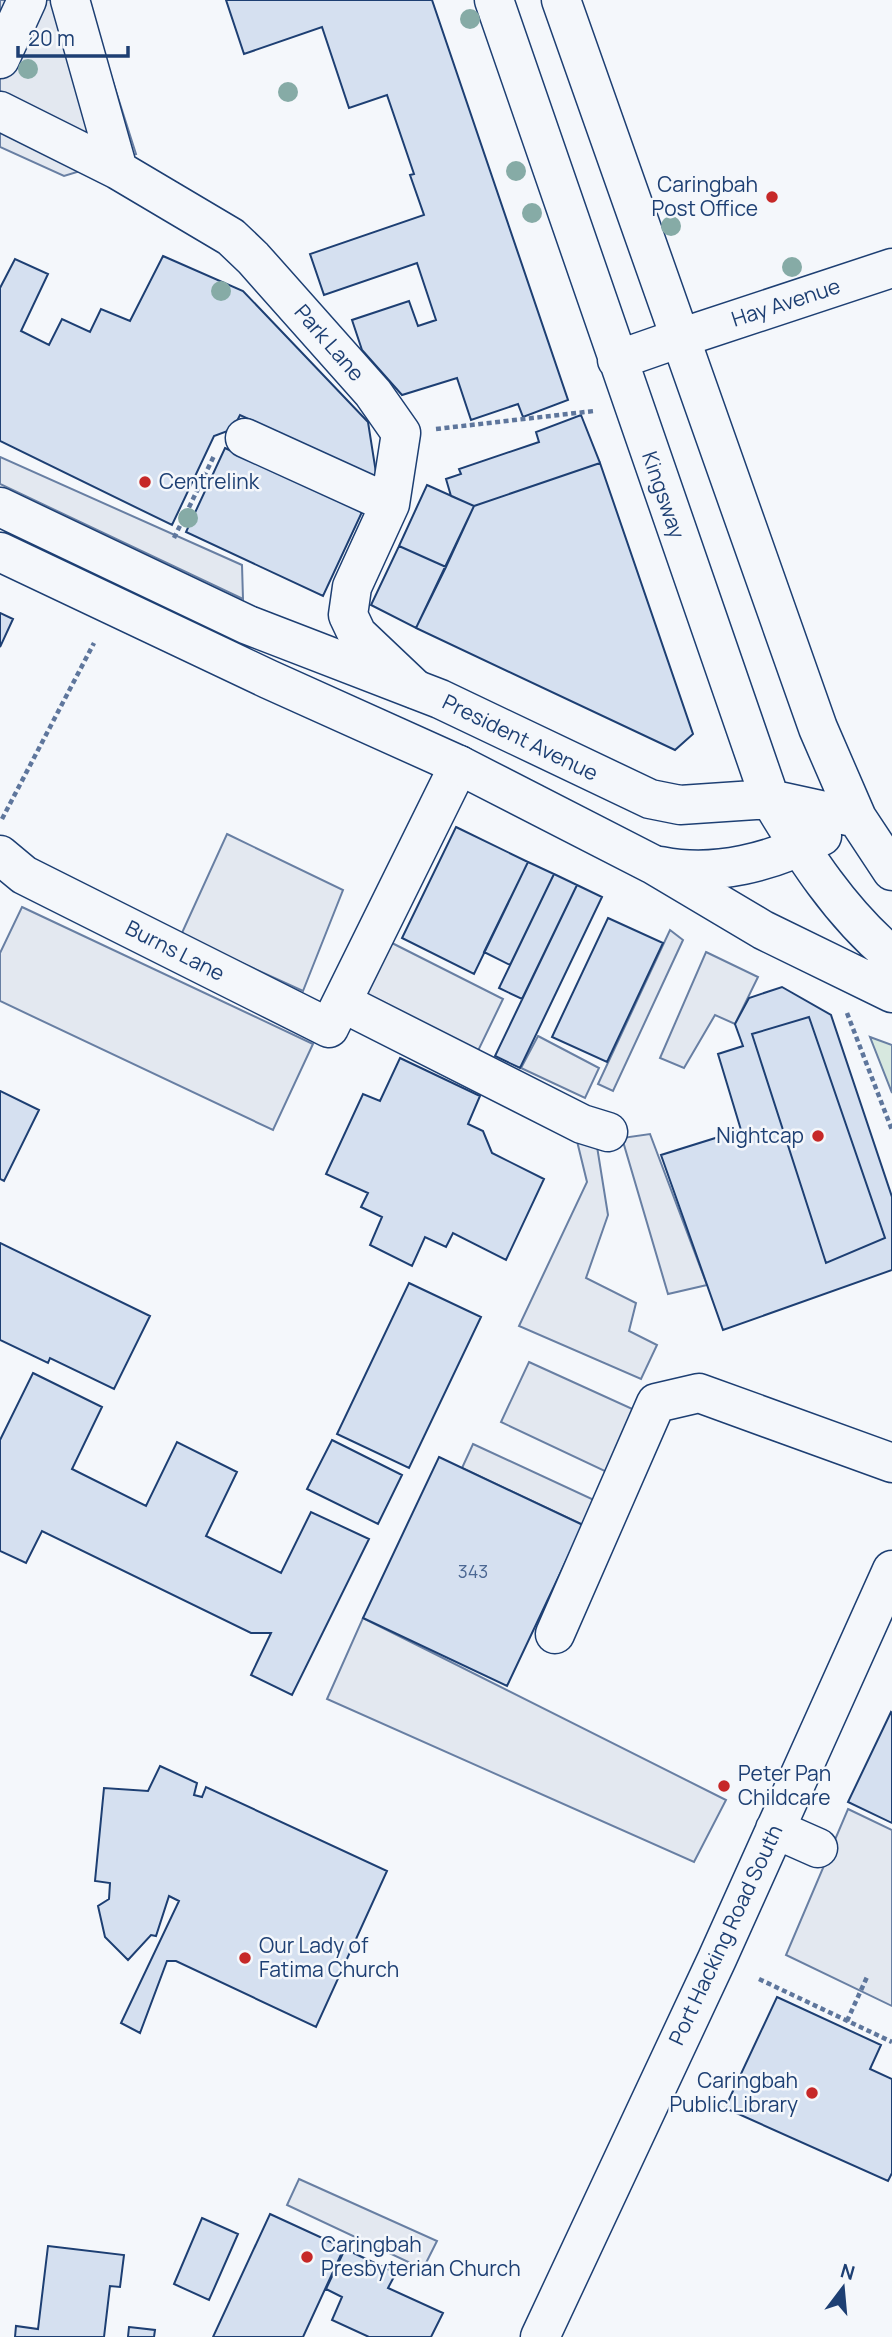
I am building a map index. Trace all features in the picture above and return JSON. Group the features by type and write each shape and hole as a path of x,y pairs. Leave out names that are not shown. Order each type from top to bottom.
{"main road":[{"path":"0,59 27,0"},
{"path":"70,0 118,170"},
{"name":"Kingsway","path":"494,0 770,799 800,847 850,915 892,956"},
{"path":"561,0 818,728 857,817 892,871"},
{"name":"Park Lane","path":"0,111 118,170 231,237 253,258 373,393 401,433"},
{"name":"Hay Avenue","path":"618,360 892,268"},
{"path":"401,433 390,504 352,587 348,615 357,634 415,689"},
{"path":"245,438 390,504"},
{"name":"President Avenue","path":"0,507 248,625 415,689 619,786 667,804 723,804 770,799 857,817"},
{"path":"0,552 268,679 459,765 652,864 763,930 892,993"},
{"name":"Burns Lane","path":"0,855 24,875 329,1028 483,720"},
{"path":"652,864 694,871 710,870 800,847 857,817"},
{"path":"343,1003 582,1124 608,1132"},
{"path":"555,1634 656,1403 699,1393 892,1464"},
{"name":"Port Hacking Road South","path":"540,2337 892,1570"},
{"path":"775,1829 818,1848"}],"path":[{"path":"401,433 594,411"},
{"path":"174,538 220,443 245,438"},
{"path":"0,823 94,643"},
{"path":"844,1006 892,1130"},
{"path":"847,2021 867,1977"},
{"path":"759,1979 892,2042"}],"shaded area":[{"path":"0,0 87,0 136,154 64,176 0,147"},
{"path":"0,457 242,565 243,599 0,484"},
{"path":"227,834 343,890 303,991 181,935"},
{"path":"22,907 313,1044 273,1130 0,1001 0,953"},
{"path":"670,930 683,940 613,1091 598,1084"},
{"path":"392,943 503,999 476,1055 362,996"},
{"path":"706,952 758,977 735,1024 715,1015 684,1068 660,1058"},
{"path":"538,1036 599,1068 585,1098 521,1068"},
{"path":"870,1037 892,1045 892,1093"},
{"path":"595,1134 608,1215 586,1278 636,1303 629,1331 657,1345 641,1379 519,1326 587,1182 576,1137"},
{"path":"650,1134 707,1285 668,1294 622,1138"},
{"path":"529,1362 639,1412 611,1474 501,1422"},
{"path":"473,1444 594,1500 583,1525 462,1468"},
{"path":"363,1618 726,1800 694,1862 327,1699"},
{"path":"848,1809 892,1830 892,2006 786,1955"},
{"path":"299,2179 437,2241 423,2269 287,2205"}],"building":[{"path":"226,0 432,0 568,400 523,417 518,404 471,420 457,378 402,395 362,350 352,320 409,301 418,326 436,320 417,263 324,295 310,254 424,215 410,175 414,174 387,95 349,108 322,27 244,54"},
{"path":"163,256 243,291 368,422 377,479 240,415 233,429 214,436 172,525 0,441 0,288 15,259 48,274 21,331 49,345 62,319 90,332 101,309 130,321"},
{"path":"581,415 600,463 474,506 451,496 446,479 461,474 459,469 539,442 536,432"},
{"path":"225,448 362,512 323,596 186,532"},
{"path":"600,463 693,734 675,750 416,628 474,506"},
{"path":"427,485 474,506 446,567 399,546"},
{"path":"399,546 446,567 416,628 371,605"},
{"path":"0,613 13,619 0,647"},
{"path":"456,827 528,862 474,974 402,938"},
{"path":"528,862 554,874 510,965 484,952"},
{"path":"554,874 577,885 522,999 499,988"},
{"path":"577,885 602,897 520,1068 495,1056"},
{"path":"608,918 663,943 607,1062 552,1037"},
{"path":"782,987 831,1015 892,1197 892,1270 723,1330 661,1155 741,1130 718,1054 743,1046 735,1024 749,998"},
{"name":"Nightcap","path":"809,1017 885,1238 826,1263 752,1034"},
{"path":"400,1058 480,1096 468,1124 483,1131 492,1153 544,1179 506,1260 453,1233 446,1247 425,1237 412,1266 370,1245 382,1217 361,1207 368,1193 326,1174 363,1094 380,1101"},
{"path":"0,1091 39,1110 4,1181 0,1179"},
{"path":"0,1243 150,1316 114,1389 50,1358 48,1363 0,1340"},
{"path":"409,1283 481,1317 409,1468 337,1434"},
{"path":"33,1373 102,1407 72,1469 146,1506 177,1442 237,1472 206,1536 281,1573 311,1512 369,1539 292,1695 251,1675 271,1633 251,1633 42,1531 26,1563 0,1551 0,1440"},
{"path":"332,1440 402,1475 378,1524 307,1489"},
{"path":"439,1457 583,1525 507,1686 363,1618"},
{"path":"892,1713 892,1823 848,1802"},
{"path":"160,1766 197,1783 194,1795 202,1797 206,1787 387,1871 316,2027 176,1961 167,1961 140,2033 121,2023 179,1901 169,1896 156,1936 151,1935 128,1960 105,1937 98,1906 109,1899 110,1883 95,1881 104,1788 148,1791"},
{"name":"Caringbah Public Library","path":"777,1997 881,2045 870,2069 892,2079 892,2173 888,2181 725,2108"},
{"path":"270,2214 344,2248 303,2337 213,2337"},
{"path":"202,2218 238,2234 209,2300 174,2284"},
{"path":"48,2246 124,2255 120,2287 110,2286 104,2337 15,2337 16,2326 38,2329"},
{"path":"345,2249 396,2273 388,2288 443,2313 431,2337 369,2337 332,2320 342,2297 326,2289"},
{"path":"129,2327 155,2330 154,2337 128,2337"}],"place":[{"name":"Caringbah Post Office","path":"772,197"},
{"name":"Centrelink","path":"145,482"},
{"name":"Nightcap","path":"818,1136"},
{"name":"Peter Pan Childcare","path":"724,1786"},
{"name":"Our Lady of Fatima Church","path":"245,1958"},
{"name":"Caringbah Public Library","path":"812,2093"},
{"name":"Caringbah Presbyterian Church","path":"307,2257"}]}
